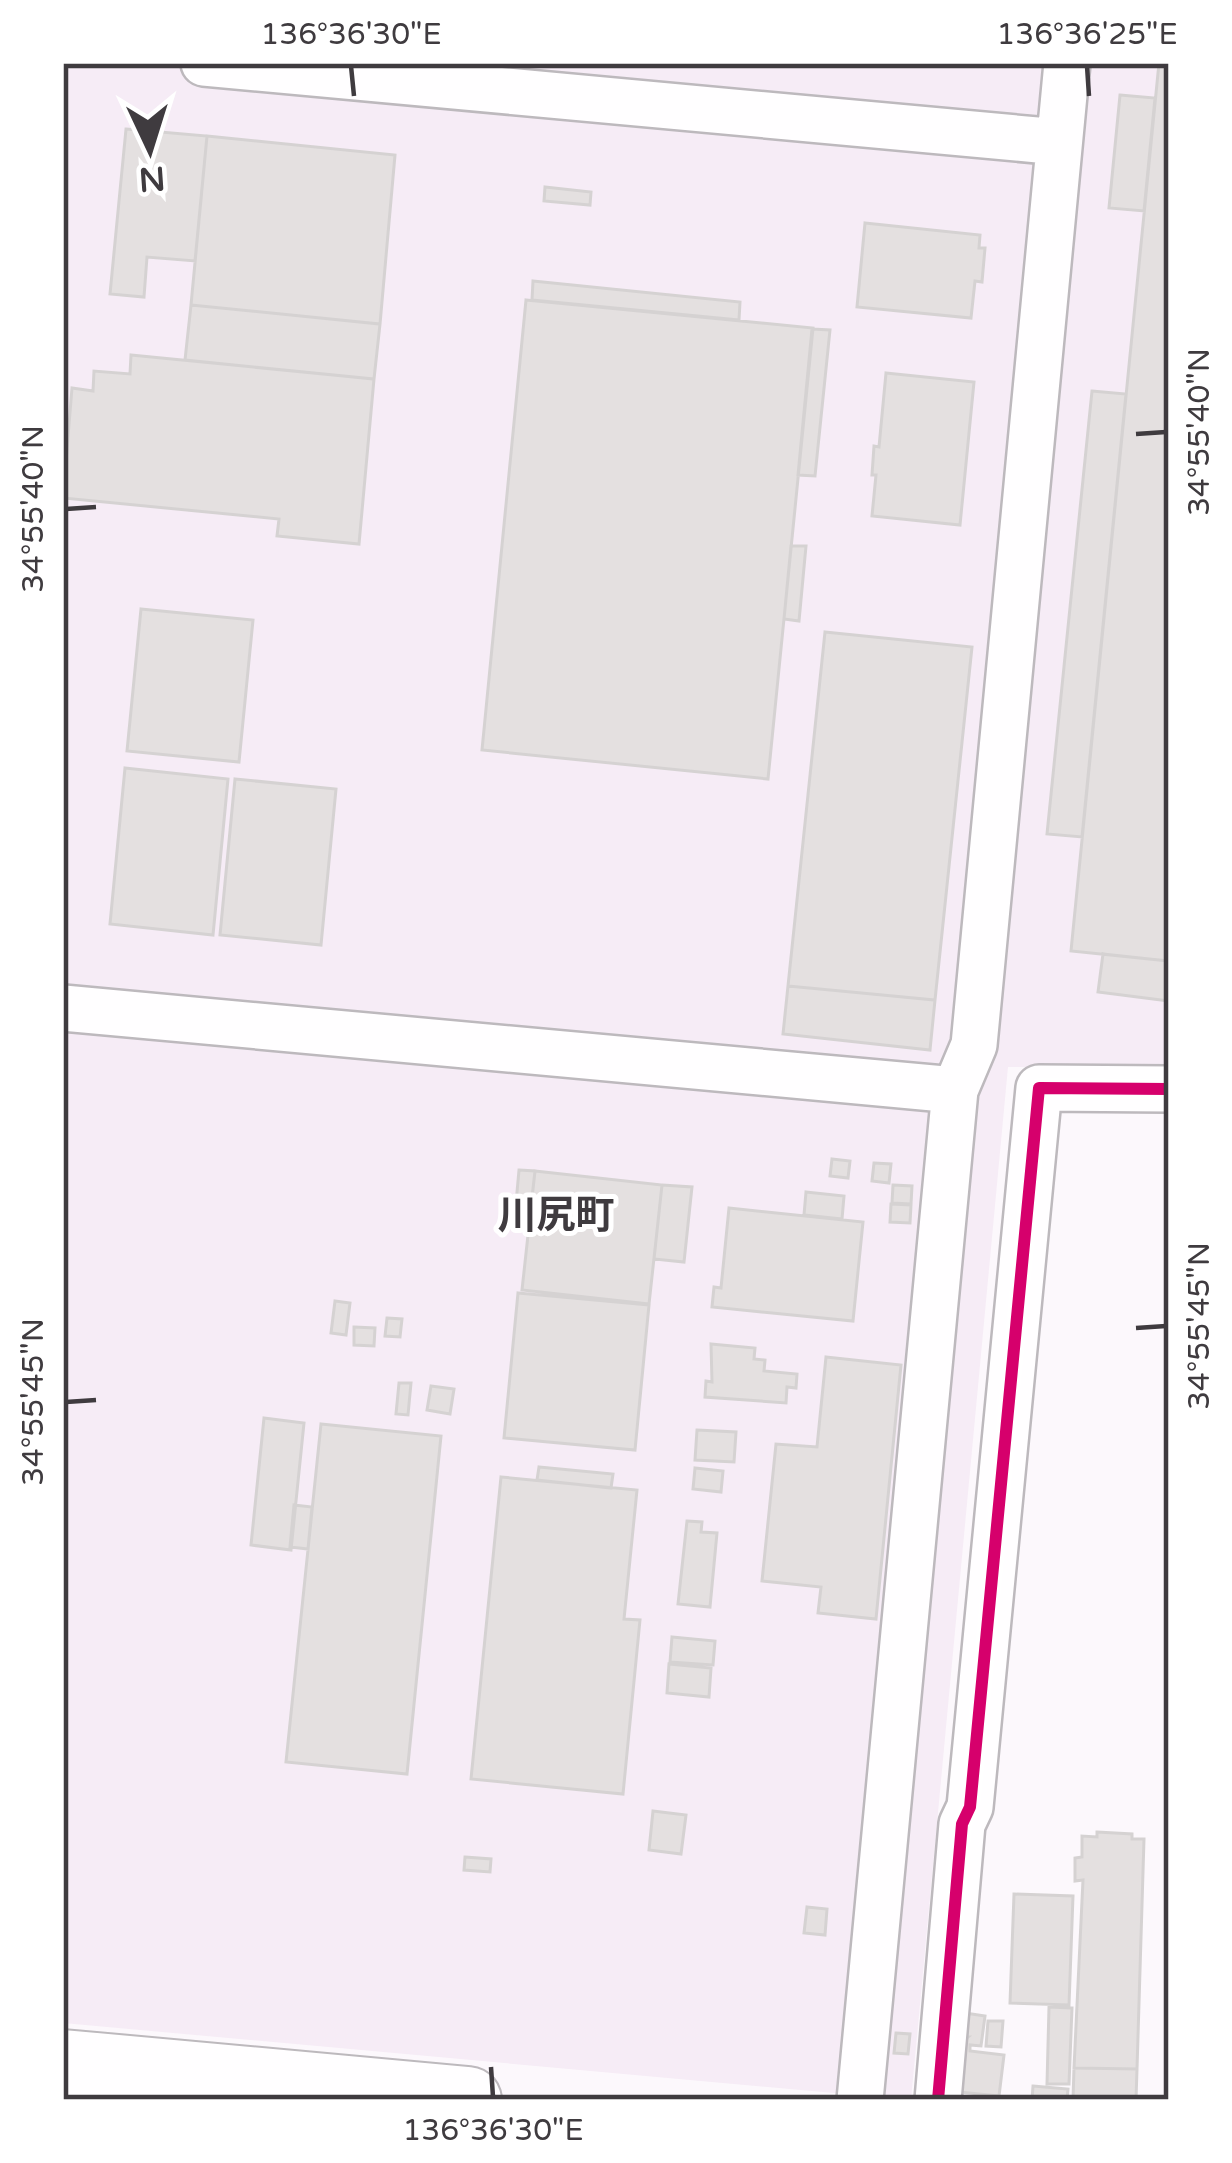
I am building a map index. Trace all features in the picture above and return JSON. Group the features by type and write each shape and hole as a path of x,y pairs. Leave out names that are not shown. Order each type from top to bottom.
{"highway":[{"path":"63,2063 468,2100"}],"street":[{"path":"204,63 1059,142"},
{"path":"860,2100 956,1090 974,1045 1066,63"},
{"path":"63,1008 956,1090"},
{"path":"938,2100 1039,1088 1169,1090"}],"shaded area":[{"path":"63,63 1169,63 1169,1068 1008,1067 911,2100 63,2023"}],"building":[{"path":"1159,63 1169,63 1169,961 1071,951"},
{"path":"1120,95 1155,98 1144,211 1109,208"},
{"path":"126,129 207,136 195,261 147,257 144,297 110,294"},
{"path":"207,136 395,155 380,324 191,305"},
{"path":"545,187 591,192 590,205 544,201"},
{"path":"865,223 980,235 979,248 985,248 982,282 975,281 971,318 857,307"},
{"path":"533,281 740,302 739,320 532,300"},
{"path":"526,300 813,328 768,779 482,750"},
{"path":"191,305 380,324 374,379 185,360"},
{"path":"812,329 830,330 815,476 798,475"},
{"path":"131,355 374,379 359,544 277,536 279,519 63,498 72,388 93,391 94,371 130,374"},
{"path":"886,373 974,382 960,525 872,516 874,446 879,447"},
{"path":"1092,391 1126,394 1082,837 1047,834"},
{"path":"791,546 806,546 799,621 784,619"},
{"path":"141,609 253,620 239,762 127,751"},
{"path":"825,632 972,647 935,1000 788,986"},
{"path":"125,768 228,779 213,935 110,924"},
{"path":"235,779 336,789 321,945 220,935"},
{"path":"1103,954 1169,961 1169,1001 1098,992"},
{"path":"788,986 935,1000 930,1050 783,1034"},
{"path":"832,1159 850,1161 848,1178 830,1176"},
{"path":"874,1163 891,1164 889,1183 872,1181"},
{"path":"519,1170 535,1171 530,1215 515,1214"},
{"path":"535,1171 662,1185 649,1304 522,1290"},
{"path":"662,1185 692,1187 684,1262 654,1259"},
{"path":"893,1185 912,1186 911,1204 892,1203"},
{"path":"806,1192 844,1196 842,1219 804,1215"},
{"path":"891,1204 911,1205 910,1223 890,1222"},
{"path":"729,1208 863,1222 853,1321 712,1307 714,1287 721,1288"},
{"path":"518,1293 649,1305 635,1450 504,1438"},
{"path":"335,1301 350,1303 346,1335 331,1333"},
{"path":"387,1318 402,1319 400,1337 385,1336"},
{"path":"354,1327 375,1328 374,1346 354,1345"},
{"path":"711,1344 755,1348 754,1359 765,1360 764,1371 797,1374 796,1388 787,1387 786,1403 705,1397 706,1381 712,1382"},
{"path":"826,1357 901,1365 876,1619 818,1613 821,1587 762,1581 776,1444 817,1447"},
{"path":"399,1383 411,1383 408,1415 396,1414"},
{"path":"431,1386 454,1389 450,1414 427,1410"},
{"path":"264,1418 304,1423 291,1550 251,1545"},
{"path":"321,1424 441,1436 407,1774 286,1762"},
{"path":"697,1430 736,1432 734,1462 695,1460"},
{"path":"539,1467 613,1474 611,1488 537,1480"},
{"path":"695,1468 723,1471 721,1492 693,1489"},
{"path":"501,1477 637,1490 624,1619 640,1620 623,1794 471,1779"},
{"path":"294,1505 312,1507 308,1549 290,1547"},
{"path":"687,1521 702,1522 701,1532 717,1533 710,1607 678,1604"},
{"path":"672,1637 715,1641 713,1665 670,1662"},
{"path":"669,1664 711,1668 709,1697 667,1693"},
{"path":"653,1811 686,1815 681,1854 649,1850"},
{"path":"1097,1832 1144,1839 1137,2069 1074,2068 1083,1880 1075,1881 1075,1858 1082,1857 1082,1836 1097,1837"},
{"path":"465,1857 491,1859 490,1872 464,1870"},
{"path":"1014,1894 1073,1896 1069,2005 1010,2003"},
{"path":"807,1907 827,1909 825,1935 804,1933"},
{"path":"1049,2007 1072,2008 1069,2084 1047,2084"},
{"path":"965,2013 985,2016 981,2046 970,2045 970,2051 1004,2055 999,2096 959,2092 963,2041 968,2037 962,2037"},
{"path":"988,2021 1003,2021 1001,2047 986,2046"},
{"path":"896,2033 910,2034 908,2054 894,2053"},
{"path":"1074,2068 1137,2069 1136,2100 1073,2100"},
{"path":"1033,2086 1068,2089 1067,2100 1032,2100"}],"cycle path":[{"path":"938,2100 1039,1088 1169,1089"}],"district":[{"name":"川尻町","path":"556,1215"}]}
